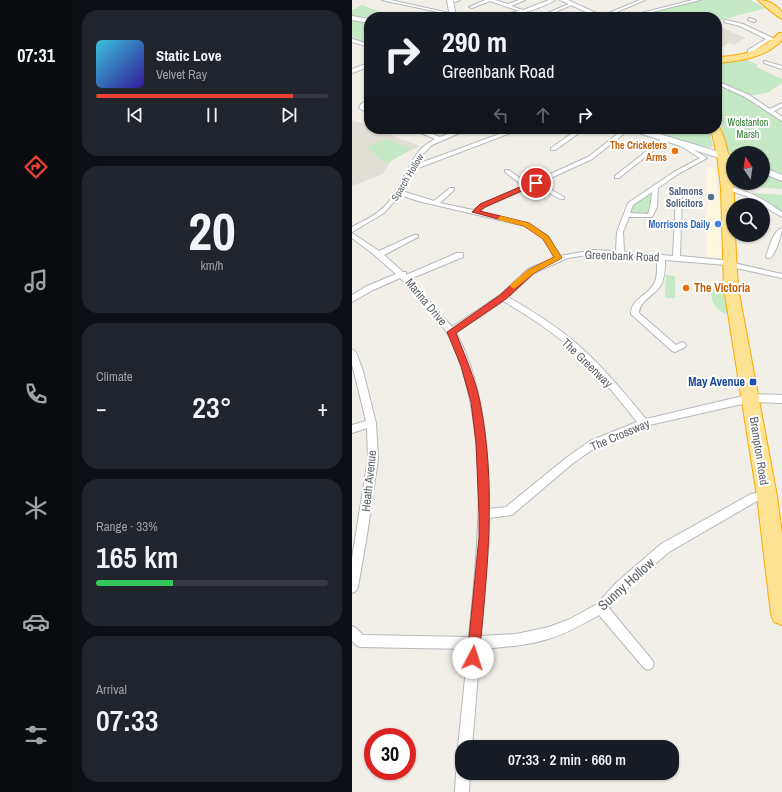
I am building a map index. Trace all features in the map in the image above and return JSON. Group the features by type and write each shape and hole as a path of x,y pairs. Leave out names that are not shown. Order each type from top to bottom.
{"highway":[{"path":"762,0 772,6 782,17"},
{"path":"722,59 749,55 765,49 776,38"},
{"name":"Brampton Road","path":"718,134 726,152"},
{"name":"Brampton Road","path":"727,190 731,288 741,354 751,398 778,555 782,604"}],"main road":[{"path":"452,12 454,0"},
{"path":"563,0 590,12"},
{"path":"352,18 364,20"},
{"path":"352,71 364,67"},
{"path":"650,134 726,156"},
{"path":"770,173 782,178"}],"street":[{"path":"384,0 439,12"},
{"path":"470,7 490,0 523,11"},
{"path":"507,6 523,0"},
{"path":"518,12 552,0"},
{"path":"613,12 643,0"},
{"path":"648,12 698,0"},
{"path":"552,12 572,4"},
{"path":"725,20 743,25 748,29 776,38"},
{"path":"743,25 752,20"},
{"path":"750,51 776,38"},
{"path":"352,40 364,44"},
{"path":"768,64 782,68"},
{"path":"722,84 741,93 782,119"},
{"path":"770,111 782,105"},
{"path":"428,134 441,139"},
{"name":"Sparch Hollow","path":"352,230 398,202 399,192 420,154 427,147 454,134"},
{"path":"412,168 505,134"},
{"path":"553,149 575,134"},
{"path":"475,212 483,206 590,158 621,134"},
{"path":"617,177 665,139"},
{"path":"620,253 620,232 630,204 676,173 707,160 677,142"},
{"path":"507,171 527,186"},
{"path":"536,183 562,198"},
{"path":"626,215 650,216 653,213 656,193 655,188"},
{"path":"436,203 452,189"},
{"path":"738,190 769,206 782,215"},
{"path":"399,192 420,200 527,225 546,237 558,258"},
{"path":"675,258 679,195"},
{"path":"398,202 420,200"},
{"path":"770,256 776,238 782,230"},
{"name":"Marina Drive","path":"352,235 380,254 404,276 451,332 465,366 476,402 481,443 485,514 466,740"},
{"path":"380,254 416,236"},
{"name":"Greenbank Road","path":"451,332 503,297 531,271 558,258 593,252 620,253 731,264 782,276"},
{"path":"352,299 370,288 460,255"},
{"path":"661,257 661,275 656,287 637,305 634,309 635,314 675,349 682,345"},
{"name":"The Greenway","path":"503,297 530,313 575,348 624,399 644,423"},
{"name":"Heath Avenue","path":"352,352 360,371 371,423 373,459 362,535 352,587"},
{"path":"751,398 782,399"},
{"name":"The Crossway","path":"485,514 508,512 569,461 593,444 644,423 751,398"},
{"path":"352,430 371,423"},
{"name":"Sunny Hollow","path":"474,643 516,640 549,633 574,624 600,608 621,586 665,548 755,497 767,496"},
{"path":"600,608 648,664"},
{"path":"352,632 360,641 474,643"},
{"path":"462,792 463,780"}],"shaded area":[{"path":"722,27 745,38 734,45 729,43 722,47"},
{"path":"352,120 364,124 364,134 389,134 420,146 391,160 383,174 352,186"},
{"path":"707,167 715,168 718,197 721,197 722,258 706,257"}],"green space":[{"path":"702,0 750,0 766,8 722,20 722,12 654,12"},
{"path":"362,5 380,12 364,12 364,19 352,17 352,10"},
{"path":"352,19 364,21 364,42 352,38"},
{"path":"742,58 758,65 756,67 782,79 782,83 767,93 749,96 722,84 722,61"},
{"name":"Wolstanton Marsh","path":"722,85 747,97 782,122 782,174 770,169 770,146 726,146 722,130"},
{"path":"663,134 710,134 713,147 702,146"},
{"path":"386,139 411,149 386,164 366,147"},
{"path":"770,175 782,181 782,189 770,188"},
{"path":"655,188 650,216 626,215 630,204"},
{"path":"750,194 782,195 782,211 770,205 770,198 758,198"},
{"path":"666,275 675,276 675,298 665,298"},
{"path":"724,281 728,313 726,314 718,309 713,303 711,295 712,286 715,282"}],"slow traffic":[{"path":"501,218 527,225 546,237 558,258 531,271 514,286"}],"place":[{"name":"The Cricketers Arms","path":"675,151"},
{"name":"Salmons Solicitors","path":"711,197"},
{"name":"Morrisons Daily","path":"718,224"},
{"name":"The Victoria","path":"686,288"},
{"name":"May Avenue","path":"753,382"}],"route":[{"path":"473,658 485,514 481,443 476,402 465,366 451,332 476,317 503,297 531,271 558,258 546,237 527,225 475,212 483,206 536,183"}]}
